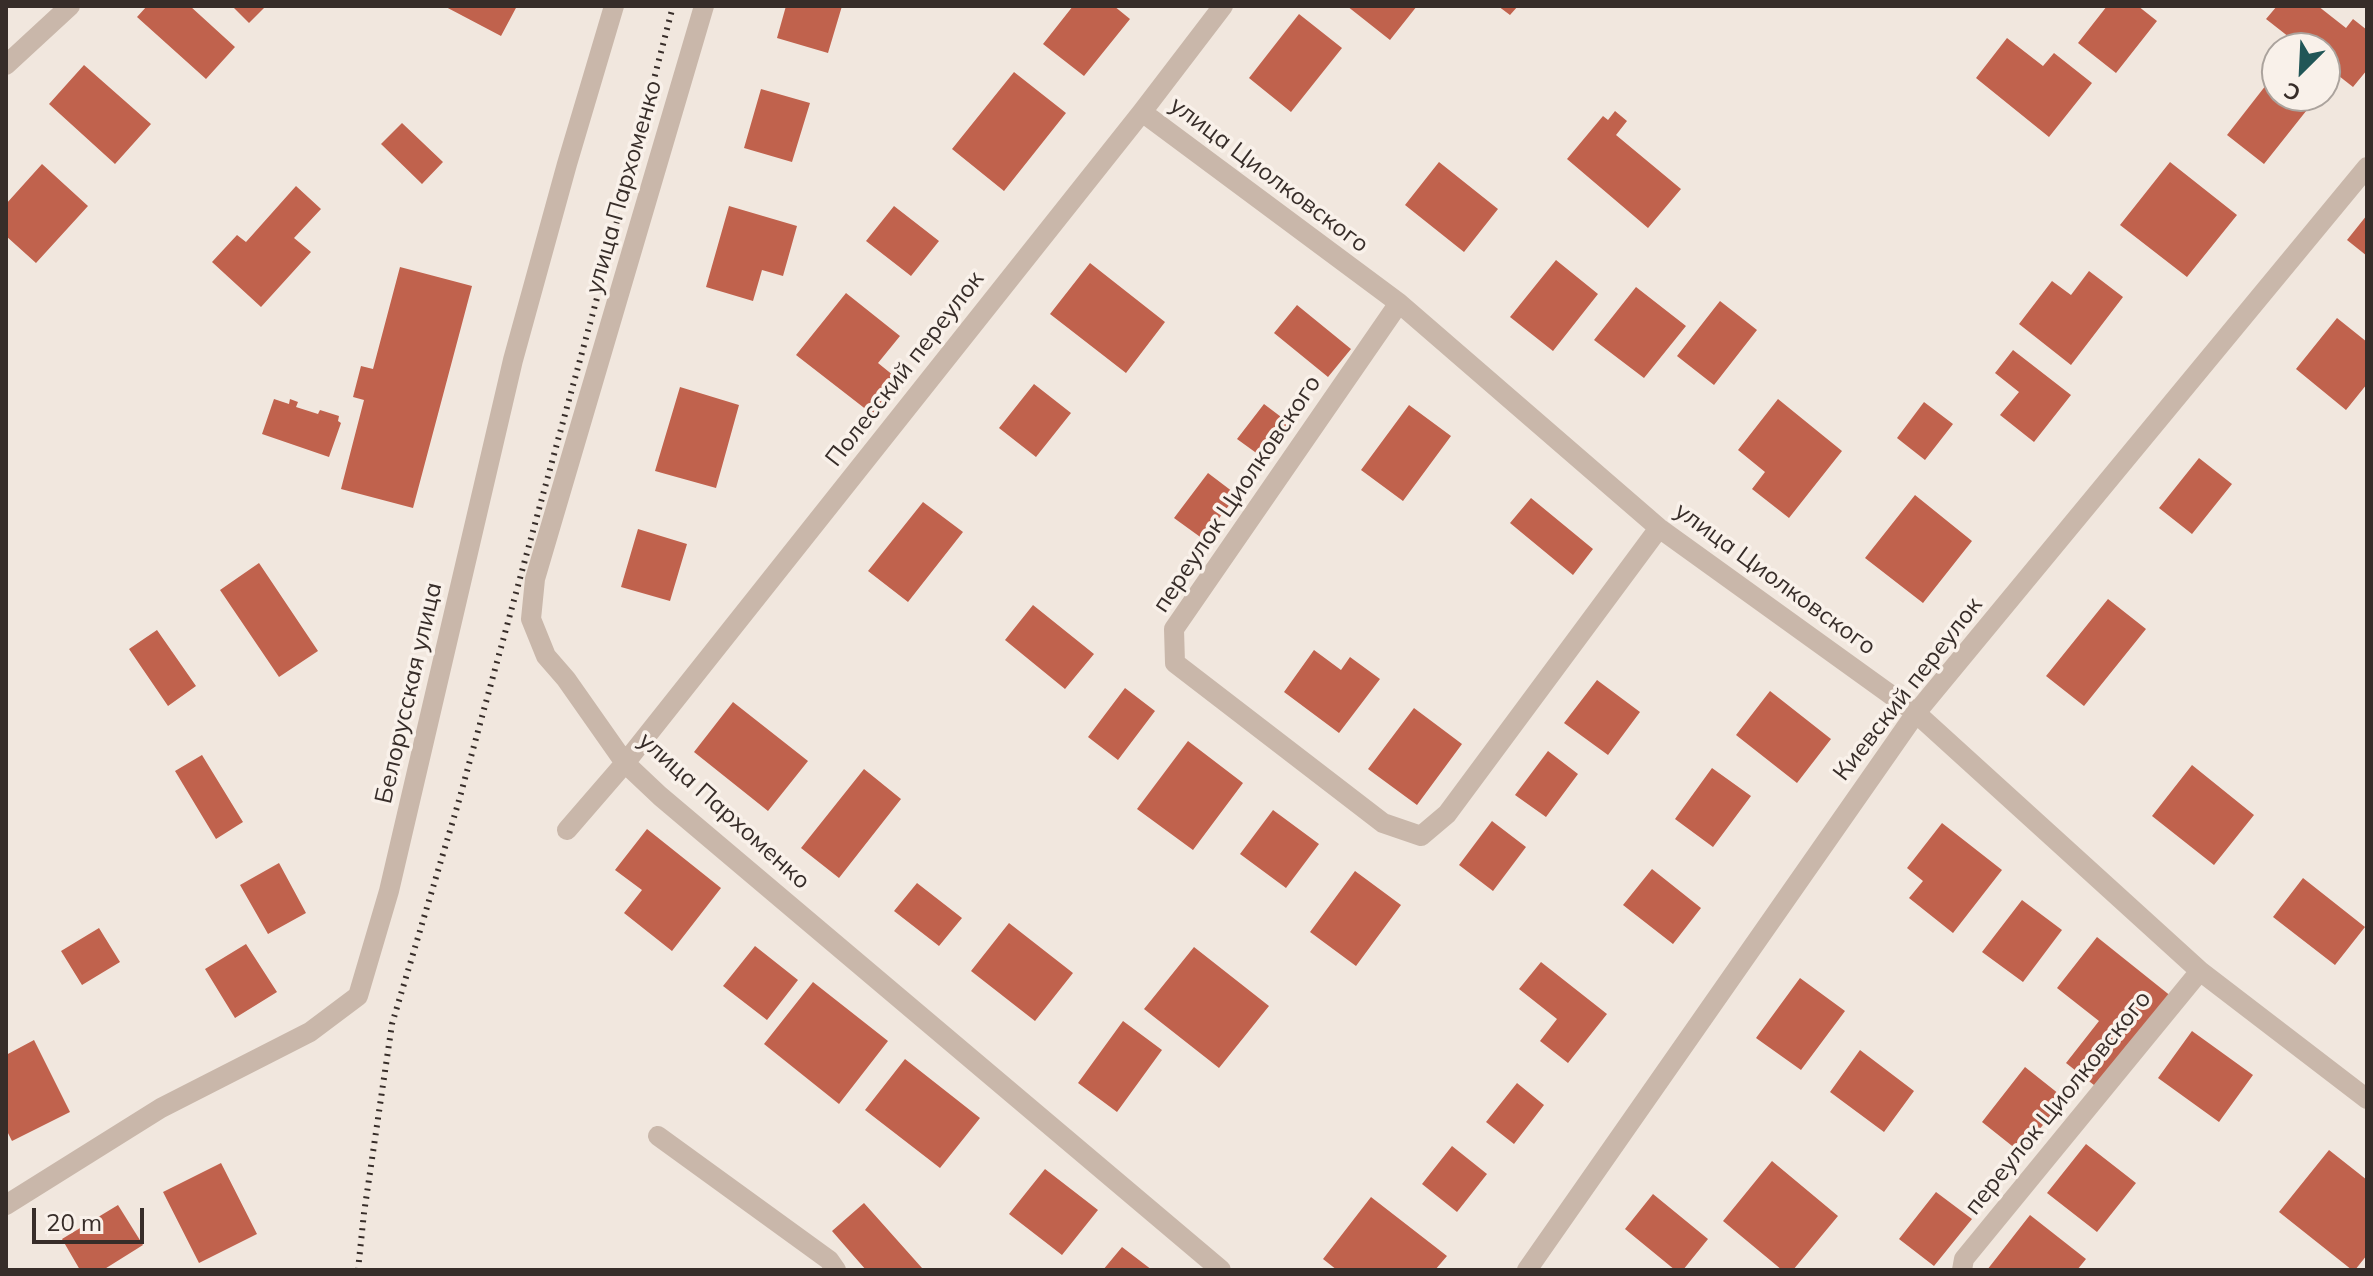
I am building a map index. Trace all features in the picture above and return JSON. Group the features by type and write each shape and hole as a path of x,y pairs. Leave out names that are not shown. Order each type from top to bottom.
{"street":[{"name":"Белорусская улица","path":"6,1205 161,1108 310,1032 358,996 389,891 513,360 614,6"},
{"name":"улица Пархоменко","path":"704,6 535,579 531,619 546,656 566,679 625,763 672,806 1221,1270"},
{"name":"Полесский переулок","path":"625,763 1223,6"},
{"path":"6,65 68,7"},
{"name":"улица Циолковского","path":"1142,112 1399,303 1659,528 1916,713 2200,971 2367,1099"},
{"name":"Киевский переулок","path":"1527,1270 1916,713 2367,167"},
{"name":"переулок Циолковского","path":"1399,303 1174,629 1175,663 1383,823 1421,836 1447,814 1659,528"},
{"path":"567,830 625,763"},
{"name":"переулок Циолковского","path":"1962,1270 1964,1259 2200,971"},
{"path":"658,1136 829,1260 836,1270"}],"building":[{"path":"147,6 190,6 235,47 206,79 137,17"},
{"path":"232,6 266,6 249,23"},
{"path":"444,6 517,6 501,36"},
{"path":"786,6 842,6 828,53 777,38"},
{"path":"1073,6 1114,6 1130,19 1084,76 1043,44"},
{"path":"1347,6 1417,6 1390,40"},
{"path":"1498,6 1518,6 1510,15"},
{"path":"2107,6 2138,6 2157,21 2116,73 2078,43"},
{"path":"2277,6 2318,6 2346,28 2353,19 2367,30 2367,70 2353,87 2341,78 2341,32 2283,32 2266,19"},
{"path":"1299,14 1342,48 1291,112 1249,78"},
{"path":"2007,38 2043,66 2054,53 2092,83 2049,137 1976,78"},
{"path":"84,65 151,124 115,164 49,104"},
{"path":"1014,72 1066,113 1004,191 952,149"},
{"path":"761,89 810,103 792,162 744,148"},
{"path":"2261,91 2261,112 2305,112 2264,164 2227,135"},
{"path":"1615,111 1627,121 1616,135 1681,189 1648,228 1567,159 1603,116 1608,120"},
{"path":"402,123 443,162 422,184 381,144"},
{"path":"1439,162 1498,209 1464,252 1405,205"},
{"path":"2170,162 2237,215 2187,277 2120,225"},
{"path":"42,164 88,206 36,263 6,236 6,204"},
{"path":"296,186 321,209 294,238 311,252 261,307 212,262 237,235 246,242"},
{"path":"729,206 797,226 783,276 762,270 753,301 706,287"},
{"path":"894,206 939,241 911,276 866,241"},
{"path":"2367,215 2367,256 2347,240"},
{"path":"1556,260 1598,294 1553,351 1510,317"},
{"path":"1090,263 1165,322 1126,373 1050,314"},
{"path":"400,267 472,286 413,508 341,489 364,400 353,397 361,366 373,369"},
{"path":"2089,271 2123,297 2071,365 2019,324 2052,281 2071,295"},
{"path":"1636,287 1686,326 1644,378 1594,340"},
{"path":"846,293 900,336 878,363 899,380 872,414 796,355"},
{"path":"1720,301 1757,330 1714,385 1677,356"},
{"path":"1297,305 1351,349 1328,377 1274,333"},
{"path":"2337,318 2367,342 2367,384 2346,410 2296,369"},
{"path":"2013,350 2071,395 2034,442 2000,415 2019,392 1995,373"},
{"path":"1034,384 1071,413 1036,457 999,428"},
{"path":"680,387 739,405 716,488 655,471"},
{"path":"274,399 289,404 290,399 298,402 296,407 339,416 341,423 329,457 262,434"},
{"path":"1778,399 1842,451 1789,518 1752,489 1765,472 1738,450"},
{"path":"1924,402 1953,424 1925,460 1897,438"},
{"path":"1264,404 1293,426 1266,460 1237,439"},
{"path":"1409,405 1451,436 1403,501 1361,470"},
{"path":"2199,458 2232,484 2192,534 2159,508"},
{"path":"1208,473 1237,495 1203,539 1174,518"},
{"path":"1915,495 1972,541 1923,603 1865,558"},
{"path":"1531,498 1593,549 1573,575 1510,523"},
{"path":"923,502 963,532 908,602 868,571"},
{"path":"638,529 687,544 670,601 621,587"},
{"path":"259,563 318,651 279,677 220,590"},
{"path":"2108,599 2146,629 2084,706 2046,676"},
{"path":"1033,605 1094,654 1065,689 1005,640"},
{"path":"157,630 196,686 168,706 129,649"},
{"path":"1314,650 1341,670 1350,657 1380,679 1339,733 1284,692"},
{"path":"1597,680 1640,712 1608,755 1564,723"},
{"path":"1125,688 1155,711 1118,760 1088,737"},
{"path":"1770,691 1831,739 1797,783 1736,735"},
{"path":"733,702 808,761 768,811 694,752"},
{"path":"1414,708 1462,744 1417,805 1368,769"},
{"path":"1188,741 1243,783 1193,850 1137,809"},
{"path":"1548,751 1578,774 1546,817 1515,795"},
{"path":"202,755 243,822 216,839 175,771"},
{"path":"2192,765 2254,815 2214,865 2152,816"},
{"path":"1712,768 1751,796 1713,847 1675,819"},
{"path":"864,769 901,799 839,878 801,848"},
{"path":"1273,810 1319,844 1286,888 1240,854"},
{"path":"1492,821 1526,847 1493,891 1459,865"},
{"path":"1942,823 2002,870 1953,933 1909,898 1923,881 1907,868"},
{"path":"647,829 721,888 672,951 624,913 642,890 615,870"},
{"path":"279,863 306,913 268,934 240,885"},
{"path":"1652,869 1701,908 1673,944 1623,905"},
{"path":"1355,871 1401,905 1356,966 1310,932"},
{"path":"2303,878 2365,927 2335,965 2273,917"},
{"path":"917,883 962,918 939,946 894,911"},
{"path":"2022,900 2062,930 2023,982 1982,952"},
{"path":"1009,923 1073,973 1035,1021 971,971"},
{"path":"99,928 120,962 82,985 61,951"},
{"path":"2097,937 2172,997 2099,1089 2066,1063 2099,1021 2057,988"},
{"path":"246,944 277,992 235,1018 205,969"},
{"path":"755,946 798,980 767,1020 723,986"},
{"path":"1194,947 1269,1006 1219,1068 1144,1009"},
{"path":"1541,962 1607,1014 1568,1063 1540,1041 1557,1019 1519,989"},
{"path":"1800,978 1845,1011 1801,1070 1756,1038"},
{"path":"813,982 888,1041 839,1104 764,1044"},
{"path":"1123,1021 1162,1050 1117,1112 1078,1083"},
{"path":"2192,1031 2253,1075 2219,1122 2158,1078"},
{"path":"34,1040 70,1112 12,1141 6,1129 6,1055"},
{"path":"1860,1050 1914,1091 1884,1132 1830,1092"},
{"path":"905,1059 980,1118 940,1168 865,1110"},
{"path":"2025,1067 2064,1098 2021,1153 1982,1122"},
{"path":"1517,1083 1544,1105 1514,1144 1486,1122"},
{"path":"2086,1144 2136,1183 2097,1232 2047,1193"},
{"path":"1452,1146 1487,1174 1457,1212 1422,1184"},
{"path":"2329,1150 2367,1180 2367,1255 2355,1270 2279,1212"},
{"path":"1772,1161 1838,1216 1793,1270 1782,1270 1723,1221"},
{"path":"221,1163 257,1234 199,1263 163,1192"},
{"path":"1045,1169 1098,1210 1062,1255 1009,1214"},
{"path":"1936,1192 1972,1219 1934,1266 1899,1239"},
{"path":"1653,1194 1708,1239 1683,1270 1675,1270 1625,1229"},
{"path":"1371,1197 1447,1256 1435,1270 1337,1270 1323,1259"},
{"path":"864,1203 922,1268 920,1270 866,1270 832,1231"},
{"path":"118,1205 143,1245 103,1270 80,1270 62,1239"},
{"path":"2030,1215 2086,1259 2077,1270 1987,1270"},
{"path":"1122,1247 1152,1270 1103,1270"}],"railway":[{"path":"358,1270 392,1024 458,804 597,298 673,6"}]}
